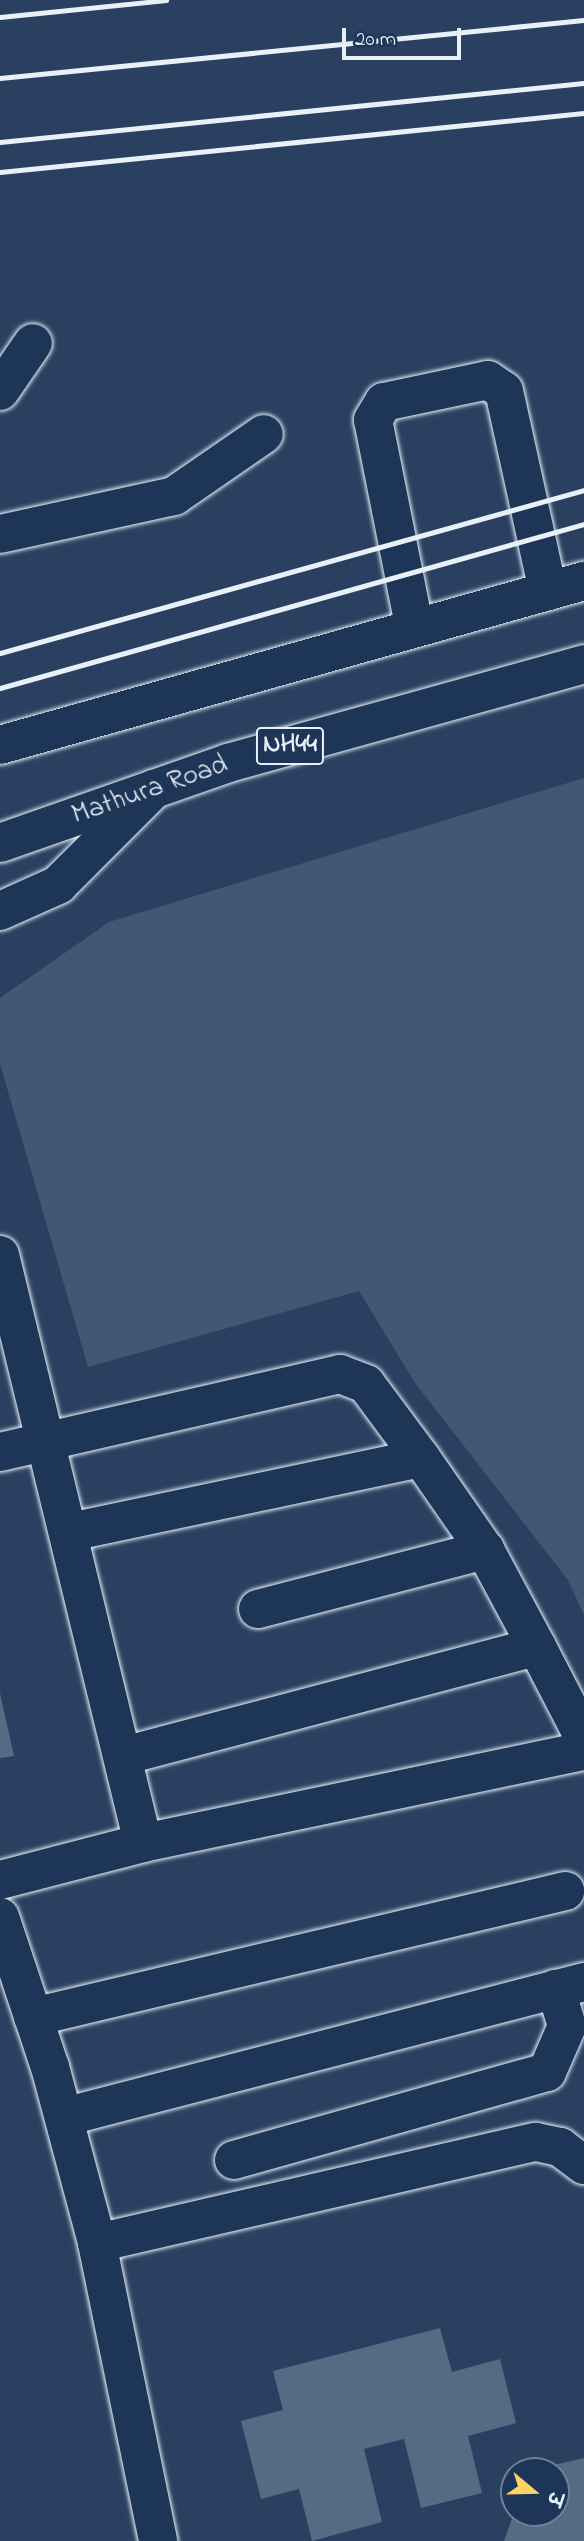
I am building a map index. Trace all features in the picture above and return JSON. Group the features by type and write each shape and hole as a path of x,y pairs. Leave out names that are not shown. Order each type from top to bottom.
{"main road":[{"path":"0,391 33,342"},
{"path":"414,625 373,421 384,402 488,380 504,391 548,591"},
{"path":"0,534 174,496 264,434"},
{"path":"0,746 414,625 584,581"},
{"name":"Mathura Road","path":"0,843 154,789 584,664"},
{"path":"0,911 58,885 154,789"},
{"path":"0,1255 71,1532 143,1843"},
{"path":"0,1452 45,1439 340,1374 366,1384 485,1550 584,1738"},
{"path":"71,1532 421,1458"},
{"path":"258,1609 485,1550"},
{"path":"123,1756 537,1647"},
{"path":"0,1880 143,1843 584,1751"},
{"path":"33,2017 565,1891"},
{"path":"0,1917 64,2117 97,2243 158,2541"},
{"path":"64,2117 570,1986 567,2026 547,2072 234,2160"},
{"path":"97,2243 537,2142 560,2147 584,2165"}],"shaded area":[{"path":"584,778 584,1615 568,1580 415,1383 359,1291 88,1367 0,1064 0,998 109,922"}],"building":[{"path":"0,1693 14,1756 0,1758"},
{"path":"440,2328 452,2372 500,2359 516,2423 468,2436 482,2493 421,2508 404,2439 364,2449 382,2522 312,2541 299,2489 261,2499 241,2421 283,2410 273,2371"},
{"path":"584,2458 584,2541 504,2541 509,2527 570,2527 570,2461"}],"railway":[{"path":"0,17 166,0"},
{"path":"0,78 584,20"},
{"path":"0,142 584,83"},
{"path":"0,172 584,113"},
{"path":"0,653 584,490"},
{"path":"0,688 584,524"}]}
